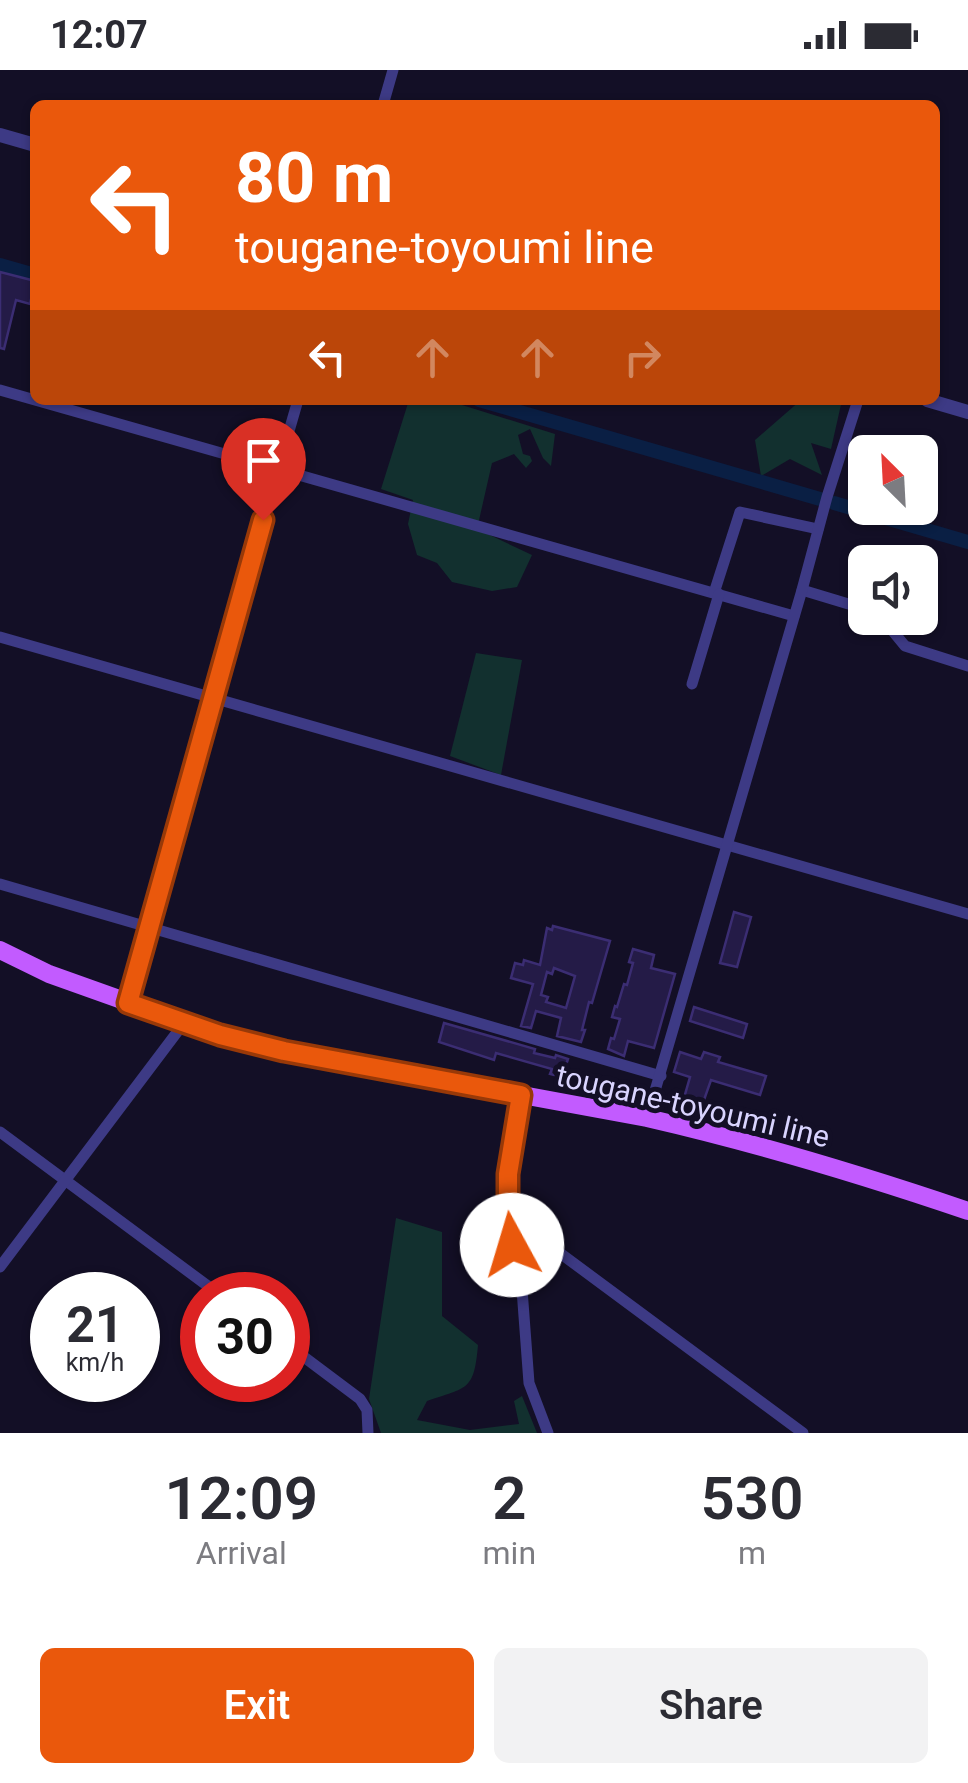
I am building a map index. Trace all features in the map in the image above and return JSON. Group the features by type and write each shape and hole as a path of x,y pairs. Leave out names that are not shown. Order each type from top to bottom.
{"main road":[{"name":"tougane-toyoumi line","path":"0,950 49,974 184,1023 284,1051 647,1118 865,1176 968,1212"}],"street":[{"path":"384,100 393,70"},
{"path":"0,135 30,144"},
{"path":"0,390 30,398"},
{"path":"940,404 968,412"},
{"path":"53,405 794,616"},
{"path":"128,1003 297,405"},
{"path":"647,1118 856,405"},
{"path":"692,684 740,512 818,529"},
{"path":"802,590 848,604"},
{"path":"896,635 905,646 968,666"},
{"path":"0,638 968,914"},
{"path":"0,884 661,1076"},
{"path":"0,1267 184,1023"},
{"path":"521,1095 508,1174 508,1218 521,1276 529,1383 548,1433"},
{"path":"0,1132 189,1272"},
{"path":"508,1218 803,1433"},
{"path":"310,1362 360,1399 367,1410 368,1433"}],"green space":[{"path":"407,405 462,405 555,434 551,466 543,458 530,429 518,435 523,454 532,461 526,468 514,454 492,463 477,529 532,555 517,587 492,591 452,582 437,563 417,555 408,524 413,500 381,489"},
{"path":"795,405 841,405 831,449 811,443 822,475 790,459 761,476 755,440"},
{"path":"476,653 522,660 501,775 450,756"},
{"path":"396,1218 442,1232 442,1316 478,1345 471,1379 452,1393 427,1401 417,1420 470,1430 519,1424 514,1401 522,1396 537,1433 381,1433 369,1399"}],"building":[{"path":"0,272 30,280 30,304 16,300 4,349 0,348"},
{"path":"734,912 751,917 737,967 720,963"},
{"path":"553,926 610,941 592,1003 589,1002 581,1042 557,1036 561,1018 536,1011 531,1028 521,1026 533,984 511,978 515,963 523,965 524,960 540,965 547,928 552,930","holes":["554,968 575,976 566,1008 546,1002 548,997 541,995 547,972 552,974"]},
{"path":"633,949 654,955 651,968 675,974 654,1048 628,1041 624,1056 608,1049 620,1019 612,1017 624,984 627,985"},
{"path":"694,1007 747,1024 743,1038 690,1021"},
{"path":"444,1023 535,1049 534,1053 568,1059 562,1077 550,1074 552,1069 496,1053 494,1060 439,1042"},
{"path":"680,1052 701,1059 704,1052 720,1057 718,1062 766,1076 760,1095 711,1080 698,1117 680,1112 690,1077 674,1072"}],"waterway":[{"path":"0,265 30,274"},
{"path":"496,405 820,499"},
{"path":"834,503 968,542"}],"route":[{"path":"263,520 128,1003 220,1035 284,1051 521,1095 508,1174 512,1245"}]}
